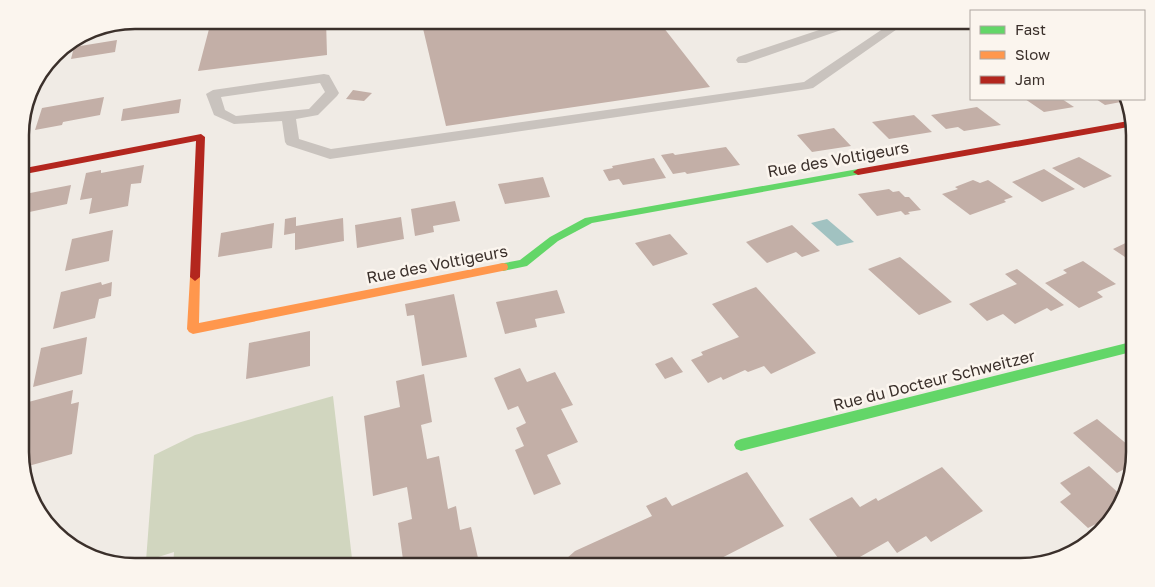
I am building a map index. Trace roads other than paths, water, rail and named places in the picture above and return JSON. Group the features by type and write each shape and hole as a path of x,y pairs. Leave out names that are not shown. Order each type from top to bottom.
{"street":[{"name":"Rue des Voltigeurs","path":"29,170 201,137 193,329 523,263 546,243 568,229 589,220 1125,125"},
{"name":"Rue du Docteur Schweitzer","path":"741,445 1126,348"}],"lane":[{"path":"742,60 833,29"},
{"path":"289,116 292,142 330,154 808,85 891,29"},
{"path":"324,78 332,93 313,112 289,116 234,120 219,112 213,94 324,78"}],"water":[{"path":"827,219 854,242 837,246 811,223"}]}
